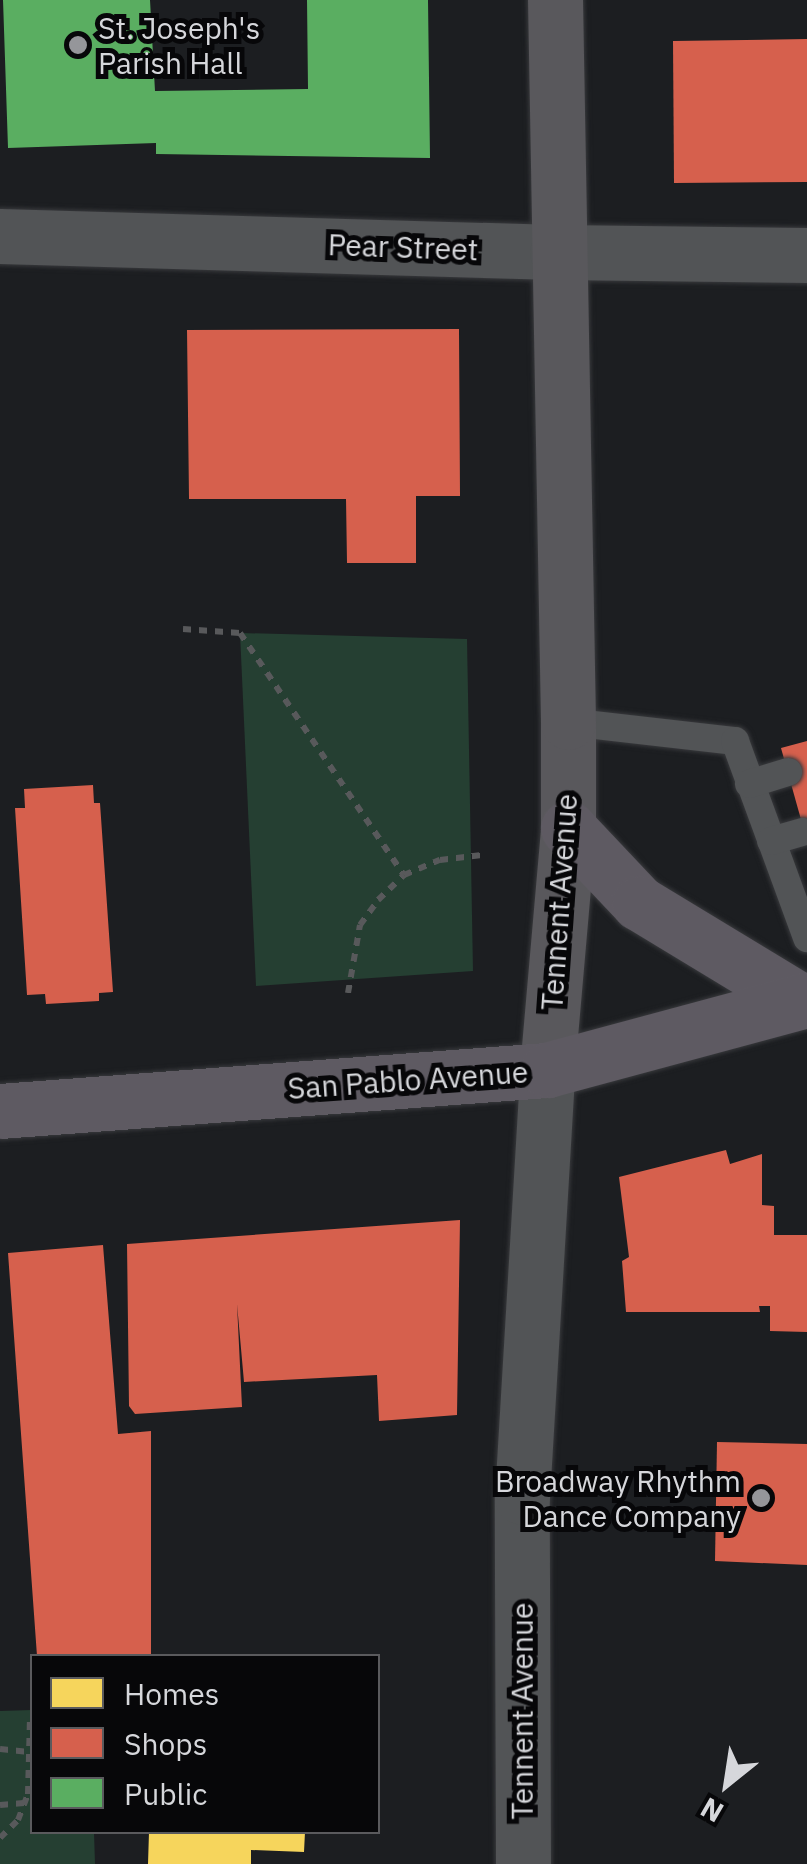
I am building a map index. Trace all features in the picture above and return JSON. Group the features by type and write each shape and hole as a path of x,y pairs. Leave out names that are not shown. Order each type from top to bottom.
{"main road":[{"name":"Tennent Avenue","path":"547,1070 568,828 555,0"},
{"path":"568,828 639,903 804,1001"},
{"name":"San Pablo Avenue","path":"0,1110 547,1070 804,1001"}],"street":[{"name":"Pear Street","path":"0,236 807,255"},
{"name":"Tennent Avenue","path":"523,1864 522,1497 547,1070"}],"lane":[{"path":"568,722 734,741 772,842 797,879 807,938"},
{"path":"749,784 788,772"},
{"path":"772,842 803,832"}],"path":[{"path":"183,629 240,633 404,875"},
{"path":"348,993 360,925 404,875 440,860 482,855"},
{"path":"0,1838 24,1803 30,1718"},
{"path":"0,1749 29,1752"},
{"path":"0,1805 24,1803"}],"green space":[{"path":"240,633 467,639 473,971 256,986"},
{"path":"30,1710 30,1834 94,1834 95,1864 0,1864 0,1711"}],"building: Homes":[{"path":"149,1834 305,1834 304,1852 251,1850 251,1864 148,1864"}],"building: Shops":[{"path":"807,39 807,182 674,183 673,41"},
{"path":"459,329 460,496 416,496 416,563 347,563 346,499 189,499 187,330"},
{"path":"807,741 807,841 781,748"},
{"path":"93,785 94,803 100,803 113,992 99,993 99,1001 46,1004 45,994 27,995 15,808 25,808 24,789"},
{"path":"726,1150 730,1164 762,1154 762,1205 774,1206 774,1235 807,1235 807,1332 770,1331 770,1306 759,1306 760,1312 626,1312 622,1261 629,1257 619,1177"},
{"path":"460,1220 457,1415 379,1421 377,1375 244,1382 237,1304 242,1407 135,1414 129,1406 127,1244"},
{"path":"103,1245 118,1434 151,1431 151,1654 37,1654 8,1253"},
{"name":"Broadway Rhythm Dance Company","path":"717,1442 807,1444 807,1565 715,1561"}],"building: Public":[{"path":"3,0 150,0 155,91 308,89 307,0 428,0 430,158 156,154 156,143 8,148"}],"place":[{"name":"St. Joseph's Parish Hall","path":"78,45"},
{"name":"Broadway Rhythm Dance Company","path":"761,1498"}]}
